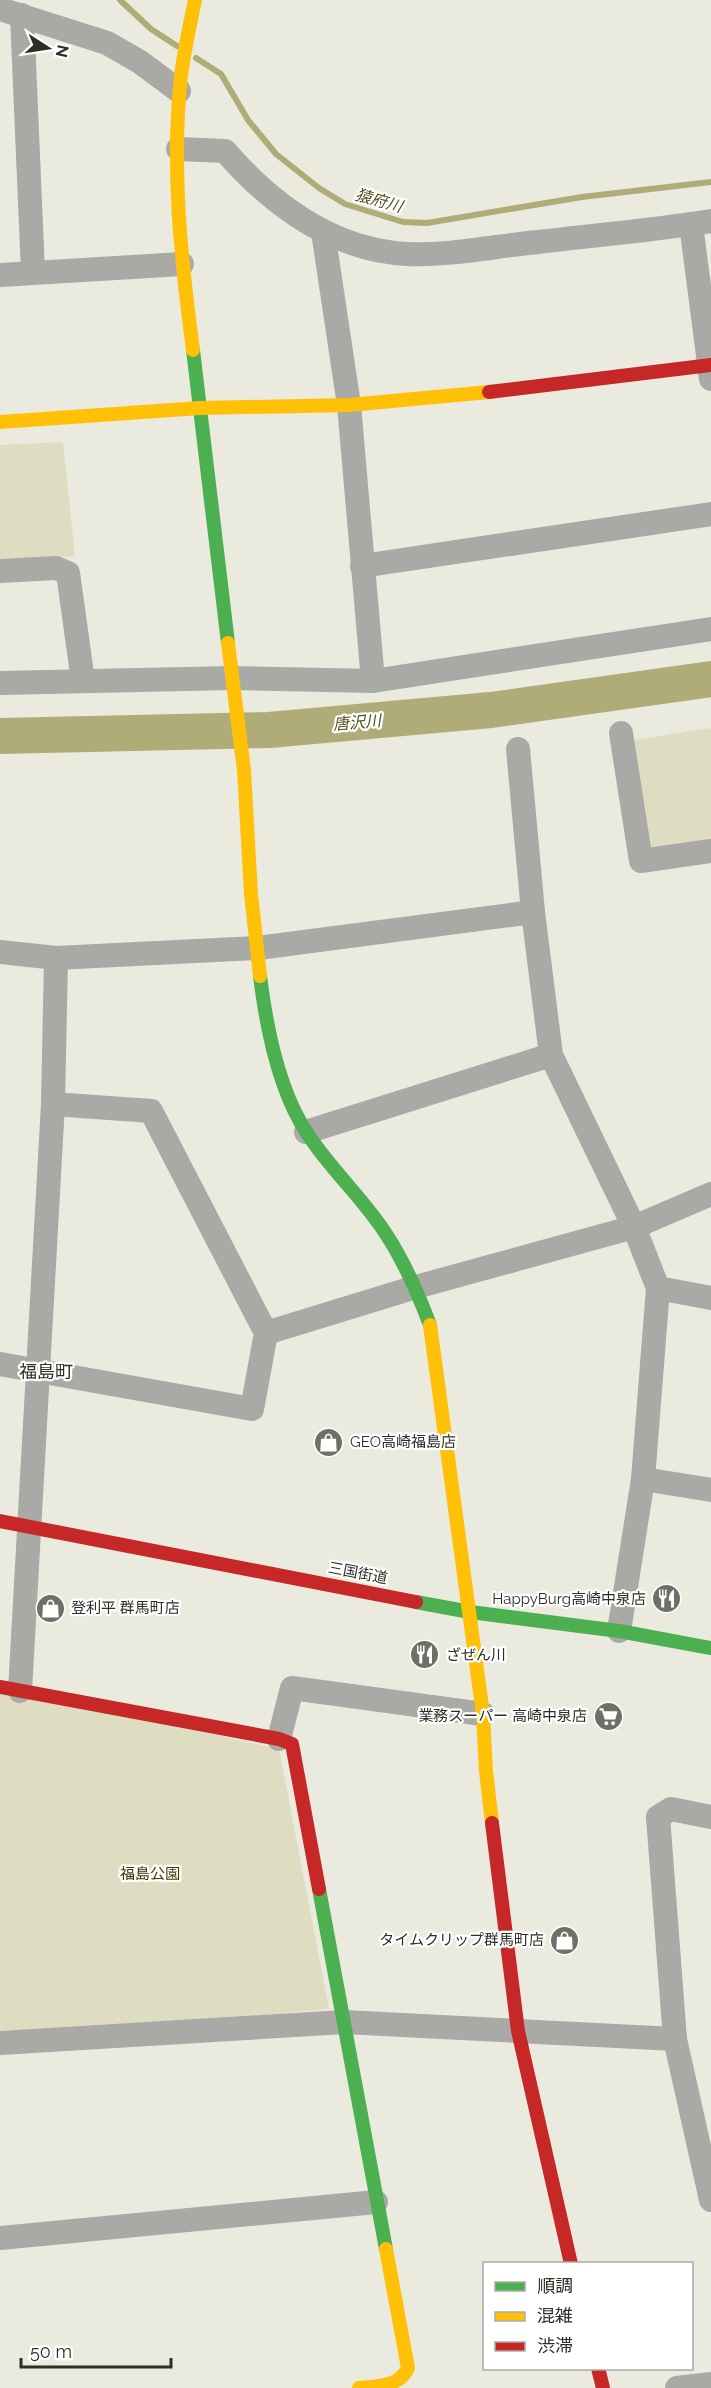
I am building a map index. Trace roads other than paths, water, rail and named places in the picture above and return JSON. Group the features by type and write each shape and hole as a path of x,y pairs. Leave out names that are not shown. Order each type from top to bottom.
{"street":[{"path":"195,0 180,83 178,149 182,264 243,764 251,894 266,1023 287,1091 306,1132 386,1233 416,1287 430,1329 483,1714 486,1771 518,2031 571,2262"},
{"path":"33,272 11,12 107,43 180,83"},
{"path":"0,422 200,408 349,405 710,370 701,222 431,254 383,252 323,232 296,217 270,198 225,151 178,149"},
{"path":"323,232 349,405 373,681"},
{"path":"0,275 182,264"},
{"path":"362,566 711,514"},
{"path":"0,571 56,568 68,573 83,681"},
{"path":"0,683 373,681 711,629"},
{"path":"621,733 641,861 711,851"},
{"path":"518,749 533,912 551,1055 634,1227 658,1288 643,1479 619,1631"},
{"path":"0,952 56,958 258,948 533,912"},
{"path":"56,958 53,1104 29,1526 10,1689 279,1739 292,1744 408,2368 406,2376 399,2382 359,2388"},
{"path":"306,1132 551,1055"},
{"path":"0,1364 252,1409 266,1333 151,1111 53,1104"},
{"path":"266,1333 416,1287 634,1227 711,1194"},
{"path":"658,1288 711,1298"},
{"path":"643,1479 711,1490"},
{"name":"三国街道","path":"0,1521 470,1612 619,1631 711,1648"},
{"path":"279,1739 292,1688 483,1714"},
{"path":"711,1817 671,1809 658,1817 675,2039 711,2200"},
{"path":"0,2043 344,2022 675,2039"},
{"path":"0,2238 376,2202"},
{"path":"598,2370 603,2388"},
{"path":"677,2388 711,2384"}],"waterway":[{"name":"猿府川","path":"120,0 151,29 177,46"},
{"name":"猿府川","path":"196,58 221,74 248,120 276,154 319,188 345,204 403,222 427,223 582,197 711,182"},
{"name":"唐沢川","path":"0,736 269,730 491,710 711,679"}],"place":[{"name":"GEO高崎福島店","path":"329,1442"},
{"name":"HappyBurg高崎中泉店","path":"667,1599"},
{"name":"登利平 群馬町店","path":"50,1608"},
{"name":"ざぜん川","path":"425,1655"},
{"name":"業務スーパー 高崎中泉店","path":"608,1716"},
{"name":"タイムクリップ群馬町店","path":"565,1940"}],"district":[{"name":"福島町","path":"46,1372"}],"park label":[{"name":"福島公園","path":"150,1874"}]}
